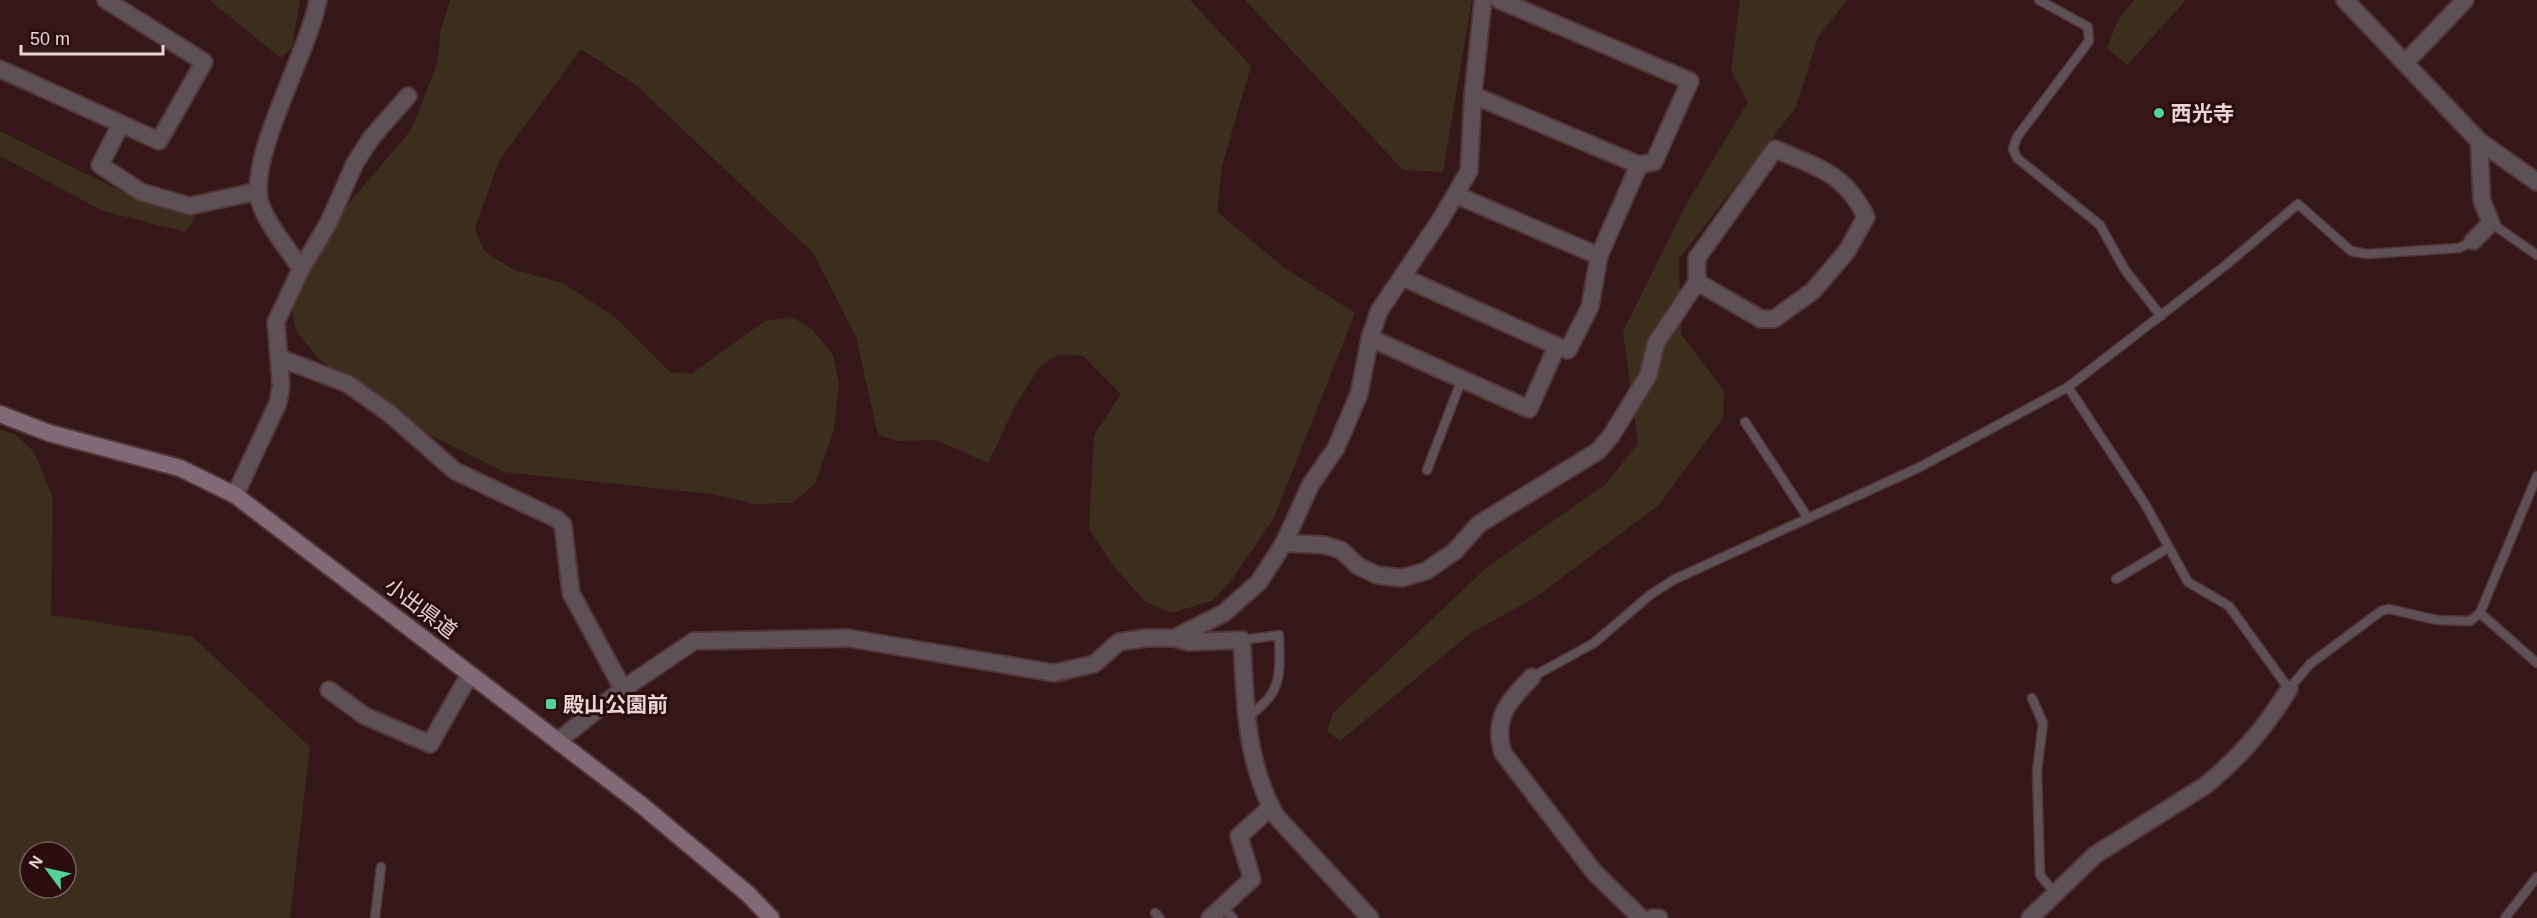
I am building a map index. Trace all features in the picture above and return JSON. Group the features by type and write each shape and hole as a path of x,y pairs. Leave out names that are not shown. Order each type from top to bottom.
{"main road":[{"name":"小出県道","path":"0,414 49,433 180,468 235,495 676,832 771,918"}],"street":[{"path":"0,69 159,141 204,62 106,0"},
{"path":"301,269 261,205 258,191 264,152 318,0"},
{"path":"1174,639 1224,613 1243,599 1259,582 1284,543 1311,484 1336,448 1359,394 1370,338 1379,311 1456,195 1469,171 1473,95 1483,0"},
{"path":"1473,95 1639,165 1654,162 1690,81 1499,0"},
{"path":"2345,0 2479,141 2537,182"},
{"path":"2405,63 2465,0"},
{"path":"235,495 278,403 281,386 280,358 275,339 276,322 301,269 328,224 355,163 408,96"},
{"path":"121,124 100,165 141,192 190,206 258,191"},
{"path":"2473,241 2491,224 2481,201 2479,141"},
{"path":"1284,543 1324,545 1341,550 1358,566 1377,575 1402,578 1426,571 1455,550 1479,524 1598,451 1611,436 1648,376 1656,343 1697,282 1697,258 1775,149 1837,176 1856,195 1866,217 1847,251 1813,291 1774,319 1761,319 1697,282"},
{"path":"1402,277 1568,350 1590,307 1599,256 1639,165"},
{"path":"1456,195 1599,256"},
{"path":"1370,338 1529,410 1557,345"},
{"path":"280,358 348,384 390,414 455,471 557,519 563,525 571,593 623,689"},
{"path":"558,741 623,689 694,641 848,638 1054,673 1094,664 1119,642 1174,639 1189,642 1242,640 1246,717 1254,766 1271,807 1370,918"},
{"path":"329,690 365,716 430,744 470,674"},
{"path":"1532,677 1515,695 1500,719 1497,736 1503,753 1594,872 1641,918"},
{"path":"2030,918 2054,892 2095,855 2223,771 2265,728 2289,689"},
{"path":"1221,914 1252,879 1239,836 1271,807"},
{"path":"1652,918 1659,918"}],"lane":[{"path":"2039,0 2088,27 2089,41 2017,137 2013,149 2016,158 2100,225 2125,270 2161,316"},
{"path":"1532,677 1594,643 1673,580 1920,467 2068,387 2161,316 2298,204 2351,251 2367,254 2459,248 2473,241"},
{"path":"2491,224 2537,255"},
{"path":"1427,470 1462,379"},
{"path":"2068,387 2145,504 2188,582 2229,606 2289,689 2310,664 2381,611 2390,609 2437,620 2459,621 2470,621 2480,613 2537,476"},
{"path":"1745,422 1808,518"},
{"path":"2116,579 2168,548"},
{"path":"2480,613 2537,663"},
{"path":"1242,640 1279,635 1280,677 1274,693 1262,706 1246,717"},
{"path":"2032,698 2043,723 2037,771 2040,875 2054,892"},
{"path":"375,918 381,867"},
{"path":"2505,918 2537,876"}],"shaded area":[{"path":"209,0 300,0 292,48 281,58"},
{"path":"450,0 1190,0 1251,66 1222,166 1217,212 1285,268 1355,313 1273,520 1230,582 1212,601 1171,613 1146,602 1115,568 1089,529 1094,435 1121,394 1083,356 1059,354 1039,368 1016,404 988,463 936,440 898,441 878,435 856,337 813,253 637,86 581,49 499,161 475,228 484,251 512,269 563,283 615,317 670,372 691,374 765,321 792,317 813,330 833,355 839,383 834,430 815,484 792,503 756,504 710,494 504,472 396,418 319,359 296,331 290,299 312,247 411,130 437,64 441,29"},
{"path":"1245,0 1472,0 1443,172 1403,170"},
{"path":"1740,0 1847,0 1818,37 1796,107 1679,259 1681,334 1724,391 1723,418 1659,505 1536,597 1471,633 1340,741 1327,731 1333,713 1487,567 1606,484 1638,443 1623,332 1685,206 1748,102 1731,71"},
{"path":"2134,0 2186,0 2127,65 2107,48 2118,20"},
{"path":"0,131 129,195 196,216 185,232 103,211 0,156"},
{"path":"0,429 15,434 34,452 53,498 51,615 193,637 310,747 290,918 0,918"}],"place":[{"name":"西光寺","path":"2159,113"},
{"name":"殿山公園前","path":"551,704"}]}
